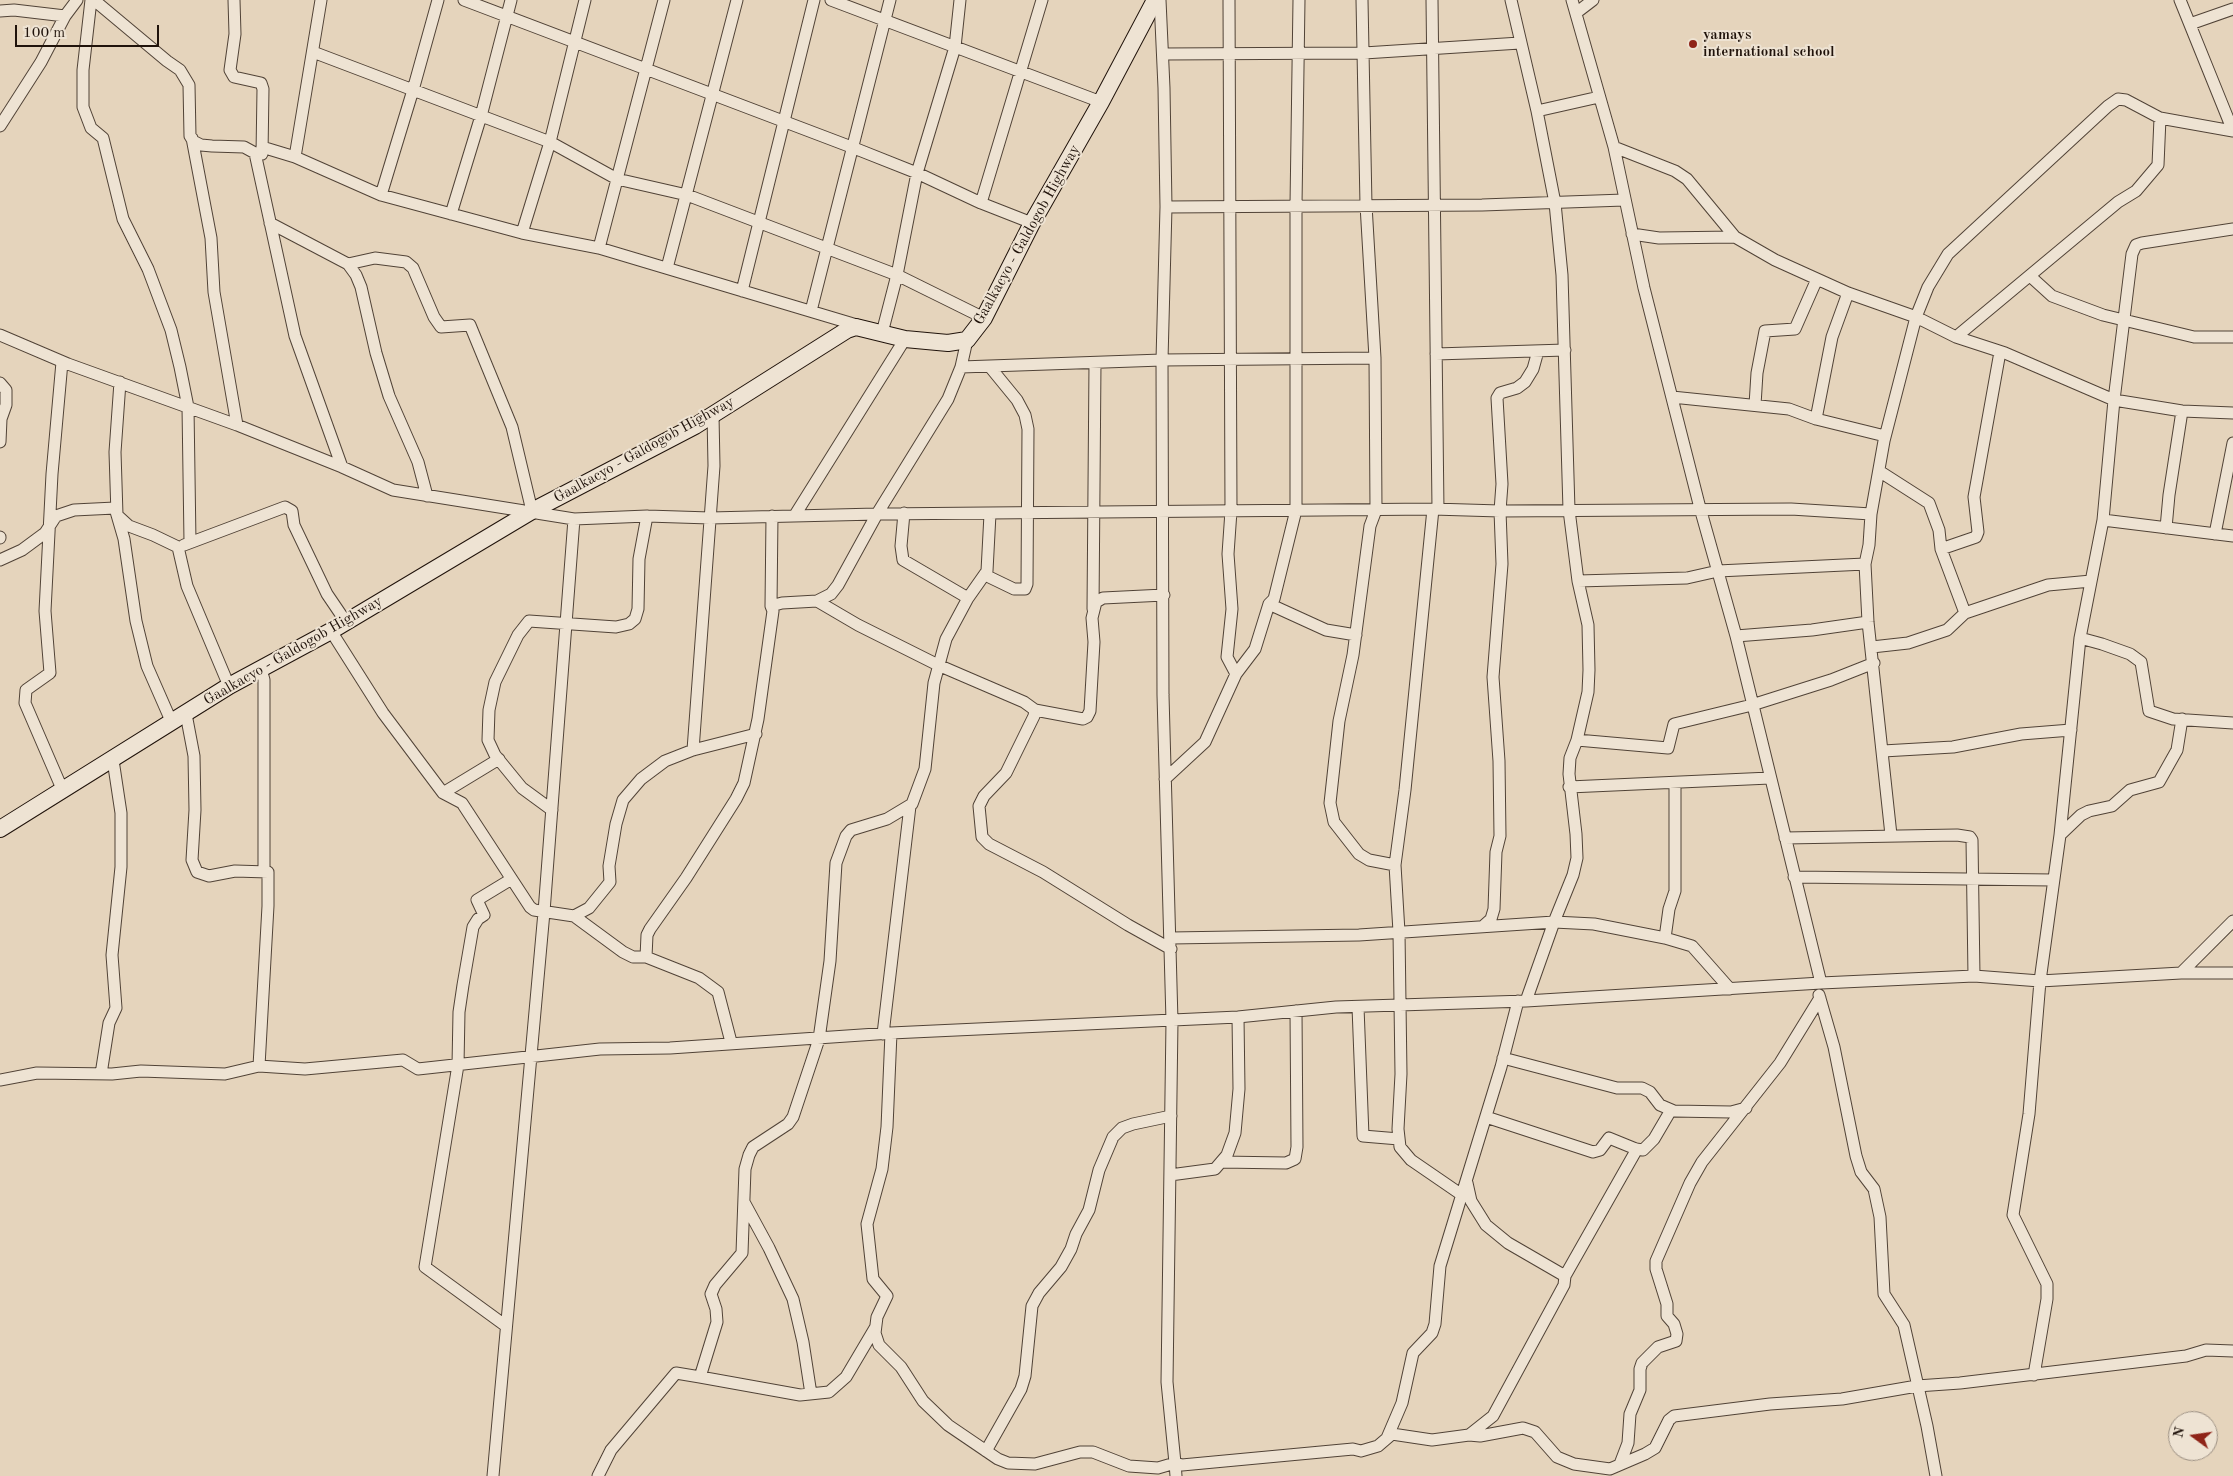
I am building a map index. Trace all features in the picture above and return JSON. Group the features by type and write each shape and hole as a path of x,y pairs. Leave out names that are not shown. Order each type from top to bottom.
{"street":[{"path":"0,126 41,62 65,16 77,0"},
{"path":"92,0 167,62 180,70 189,85 192,138 211,238 214,292 237,425"},
{"path":"92,0 83,70 83,108 91,128 103,138 123,219 148,269 170,330 188,407 190,542"},
{"path":"234,0 235,34 230,70 234,76 261,83 264,101 261,120 262,147 260,173"},
{"path":"295,157 321,0"},
{"path":"381,195 438,0"},
{"path":"464,0 854,148 917,173 980,203 1032,223"},
{"path":"451,214 481,116 511,0"},
{"path":"522,233 550,142 585,0"},
{"path":"599,248 664,0"},
{"path":"667,268 738,0"},
{"path":"742,291 814,0"},
{"path":"831,0 1101,102"},
{"path":"811,311 854,148 890,0"},
{"path":"882,332 897,275 917,173 955,47 960,0"},
{"path":"980,203 1042,0"},
{"name":"Gaalkacyo - Galdogob Highway","path":"0,829 229,686 331,631 532,511 713,415 856,327 905,340 948,343 967,340 984,318 1032,223 1101,102 1155,0"},
{"path":"1160,0 1166,207 1162,360 1165,779 1172,1021 1167,1382 1176,1476"},
{"path":"1229,0 1231,511 1228,554 1232,609 1227,657 1236,674"},
{"path":"1165,779 1205,742 1236,674 1255,649 1269,604 1274,599 1296,510 1296,205 1299,0"},
{"path":"1362,0 1366,205 1375,358 1376,510 1370,526 1356,635 1339,721 1331,779 1331,814 1334,822 1359,854 1369,860 1395,865"},
{"path":"1432,0 1436,509 1395,865 1399,932 1399,1138 1400,1147 1412,1160 1462,1195"},
{"path":"1388,1438 1402,1403 1413,1353 1432,1333 1435,1324 1440,1266 1522,1001 1573,875 1576,858 1569,788 1570,758 1577,740 1588,692 1590,670 1588,625 1578,581 1569,510 1562,275 1555,203 1537,111 1510,0"},
{"path":"1572,0 1614,146 1624,200 1672,397 1700,508 1736,636 1785,838 1820,998 1834,1047 1856,1156 1861,1172 1874,1190 1880,1217 1884,1294 1904,1325 1916,1386 1927,1426 1936,1476"},
{"path":"1576,12 1593,0"},
{"path":"2180,0 2233,131"},
{"path":"2190,24 2233,9"},
{"path":"0,11 14,10 65,16"},
{"path":"1163,54 1364,53 1520,43"},
{"path":"313,52 550,142 617,179 687,195 897,275 984,318"},
{"path":"1537,111 1600,97"},
{"path":"1891,836 1874,663 1868,622 1865,564 1870,545 1871,514 1885,436 1916,317 1928,287 1948,254 2108,106 2118,99 2126,100 2160,118 2233,131"},
{"path":"1956,337 2118,202 2136,191 2158,165 2160,118"},
{"path":"192,138 201,145 244,147 251,150 257,158 295,336 342,467"},
{"path":"1614,146 1675,171 1687,179 1735,237 1775,260 1848,293 1916,317 1956,337 2000,352 2114,400 2182,411 2233,413"},
{"path":"262,147 295,157 381,195 522,233 599,248 905,340 795,515"},
{"path":"1166,207 1230,205 1433,205 1624,200"},
{"path":"270,223 348,264 361,288 376,353 389,396 418,462 427,496"},
{"path":"2034,1375 2047,1299 2047,1284 2013,1215 2029,1114 2040,982 2060,835 2080,638 2103,520 2114,400 2126,321 2132,254 2136,245 2233,229"},
{"path":"1632,234 1659,238 1735,237"},
{"path":"348,264 375,258 406,262 412,268 434,317 441,327 470,325 512,427 532,511"},
{"path":"2030,276 2052,296 2103,315 2194,337 2233,337"},
{"path":"1756,405 1758,367 1765,331 1795,328 1816,279"},
{"path":"1816,419 1832,337 1848,293"},
{"path":"0,335 62,362 237,425 342,467 393,490 574,519 647,516 710,518 904,513 1028,514 1436,509 1500,511 1792,508 1871,514"},
{"path":"771,606 782,603 817,602 831,594 838,586 877,514 935,422 961,368 967,340"},
{"path":"1436,354 1564,350"},
{"path":"1482,927 1491,919 1494,909 1496,852 1500,836 1499,761 1493,677 1502,564 1500,511 1502,484 1497,398 1500,393 1517,388 1525,382 1533,369 1538,351"},
{"path":"1941,549 1971,540 1976,537 1978,532 1974,498 2000,352"},
{"path":"961,368 1162,360 1375,358"},
{"path":"62,362 44,611 50,673 26,690 25,703 63,791"},
{"path":"817,602 938,665 1024,702 1035,710 1083,719 1087,717 1090,711 1094,642 1095,363"},
{"path":"985,575 1014,590 1025,589 1027,584 1028,429 1025,415 1018,400 990,367"},
{"path":"120,382 114,452 117,515 129,526 178,547 276,508 284,507 292,511 294,525 327,594 346,622"},
{"path":"0,383 6,390 6,405 1,419 0,442"},
{"path":"1672,397 1789,409 1816,419 1885,436"},
{"path":"2166,528 2182,411"},
{"path":"693,750 714,466 713,415"},
{"path":"2215,534 2233,443"},
{"path":"1879,471 1929,503 1939,530 1941,549 1965,613"},
{"path":"0,560 22,550 45,533 56,516 74,510 115,508 124,539 136,621 147,666 172,723"},
{"path":"904,513 901,546 903,560 968,598"},
{"path":"990,514 988,563 985,575 968,598 946,639 938,665 931,701 925,770 910,806 887,1033 887,1127 882,1169 866,1224 873,1279 886,1296 877,1317 875,1328 878,1345 901,1367 923,1401 948,1425 986,1451 1008,1463 1035,1464 1080,1452 1094,1452 1129,1466 1158,1468 1175,1463 1182,1465 1353,1449 1361,1451 1378,1446 1392,1434 1432,1440 1529,1429 1535,1432 1557,1457 1574,1464 1610,1469 1655,1448 1669,1420 1674,1416 1770,1404 1842,1399 1916,1386 2034,1375 2186,1356 2206,1350 2233,1351"},
{"path":"552,810 522,788 499,759 488,740 489,710 495,682 518,635 529,621 616,627 629,624 635,618 638,609 639,559 647,516"},
{"path":"646,957 650,929 686,878 736,799 744,783 756,734 773,611 771,606 772,516"},
{"path":"493,1476 544,912 574,519"},
{"path":"2103,520 2233,536"},
{"path":"178,547 187,586 229,686"},
{"path":"1578,581 1687,578 1718,571 1865,564"},
{"path":"1872,647 1908,643 1947,630 1965,613 2048,584 2091,580"},
{"path":"1093,609 1096,602 1104,598 1164,595"},
{"path":"1269,604 1326,630 1356,635"},
{"path":"1736,636 1812,630 1868,622"},
{"path":"331,631 383,713 443,793 462,803 510,880 530,907 544,912 574,916 623,952 633,956 646,957 699,978 718,992 731,1042"},
{"path":"2080,638 2130,654 2141,662 2149,710 2158,715 2182,719 2233,723"},
{"path":"1577,740 1668,748 1674,724 1752,705 1831,680 1874,663"},
{"path":"261,669 264,680 264,872"},
{"path":"1035,710 1034,716 1006,773 984,796 979,806 982,837 989,844 1043,872 1128,925 1171,944 1359,935 1554,922 1594,924 1665,938 1692,946 1730,989"},
{"path":"186,714 194,756 195,810 192,860 197,872 209,876 235,871 268,872 268,906 259,1066"},
{"path":"2060,835 2081,815 2089,811 2112,806 2130,790 2159,782 2177,750 2182,719"},
{"path":"1883,751 1953,747 2021,734 2071,730"},
{"path":"574,916 589,908 610,882 609,866 616,824 624,800 641,779 665,761 693,750 756,734"},
{"path":"443,793 499,759"},
{"path":"101,1074 110,1023 116,1008 112,955 121,868 121,813 113,760"},
{"path":"1569,788 1770,778"},
{"path":"1665,938 1669,909 1675,891 1675,783"},
{"path":"700,1377 717,1322 716,1309 711,1294 715,1285 742,1253 745,1168 749,1155 753,1147 788,1124 793,1117 819,1039 830,961 836,863 846,836 852,830 887,819 910,806"},
{"path":"1785,838 1968,835 1972,840 1974,976"},
{"path":"1794,877 2053,880"},
{"path":"506,1326 425,1267 458,1065 459,1012 463,985 473,927 478,919 484,915 477,900 510,880"},
{"path":"2182,973 2233,921"},
{"path":"0,1080 37,1073 101,1074 141,1071 225,1074 259,1066 305,1069 403,1060 418,1069 600,1048 670,1048 731,1042 819,1039 887,1033 1172,1021 1238,1017 1296,1010 1522,1001 1818,983 1974,976 2040,982 2182,973 2233,973"},
{"path":"1620,1464 1628,1443 1630,1414 1640,1390 1642,1363 1658,1347 1676,1341 1677,1334 1674,1324 1667,1316 1667,1304 1656,1261 1690,1183 1702,1162 1780,1063 1820,998"},
{"path":"1358,1007 1363,1136 1399,1138"},
{"path":"1221,1162 1286,1163 1295,1159 1297,1147 1296,1010"},
{"path":"1170,1175 1215,1169 1227,1155 1235,1133 1239,1089 1238,1017"},
{"path":"1503,1058 1617,1088 1642,1088 1650,1092 1660,1105 1671,1110 1716,1113 1746,1108"},
{"path":"1486,1117 1593,1152 1600,1150 1609,1138 1637,1150 1642,1150 1648,1146 1671,1110"},
{"path":"986,1451 1021,1389 1025,1376 1032,1306 1039,1293 1061,1267 1071,1249 1076,1234 1089,1210 1098,1170 1113,1137 1122,1128 1133,1124 1171,1116"},
{"path":"1469,1435 1493,1416 1564,1285 1565,1276 1637,1150"},
{"path":"1466,1181 1471,1201 1486,1225 1508,1243 1565,1276"},
{"path":"744,1202 769,1248 793,1299 804,1342 811,1394"},
{"path":"598,1476 611,1450 676,1373 800,1396 829,1392 846,1377 875,1328"}],"place":[{"name":"yamays international school","path":"1693,44"}]}
